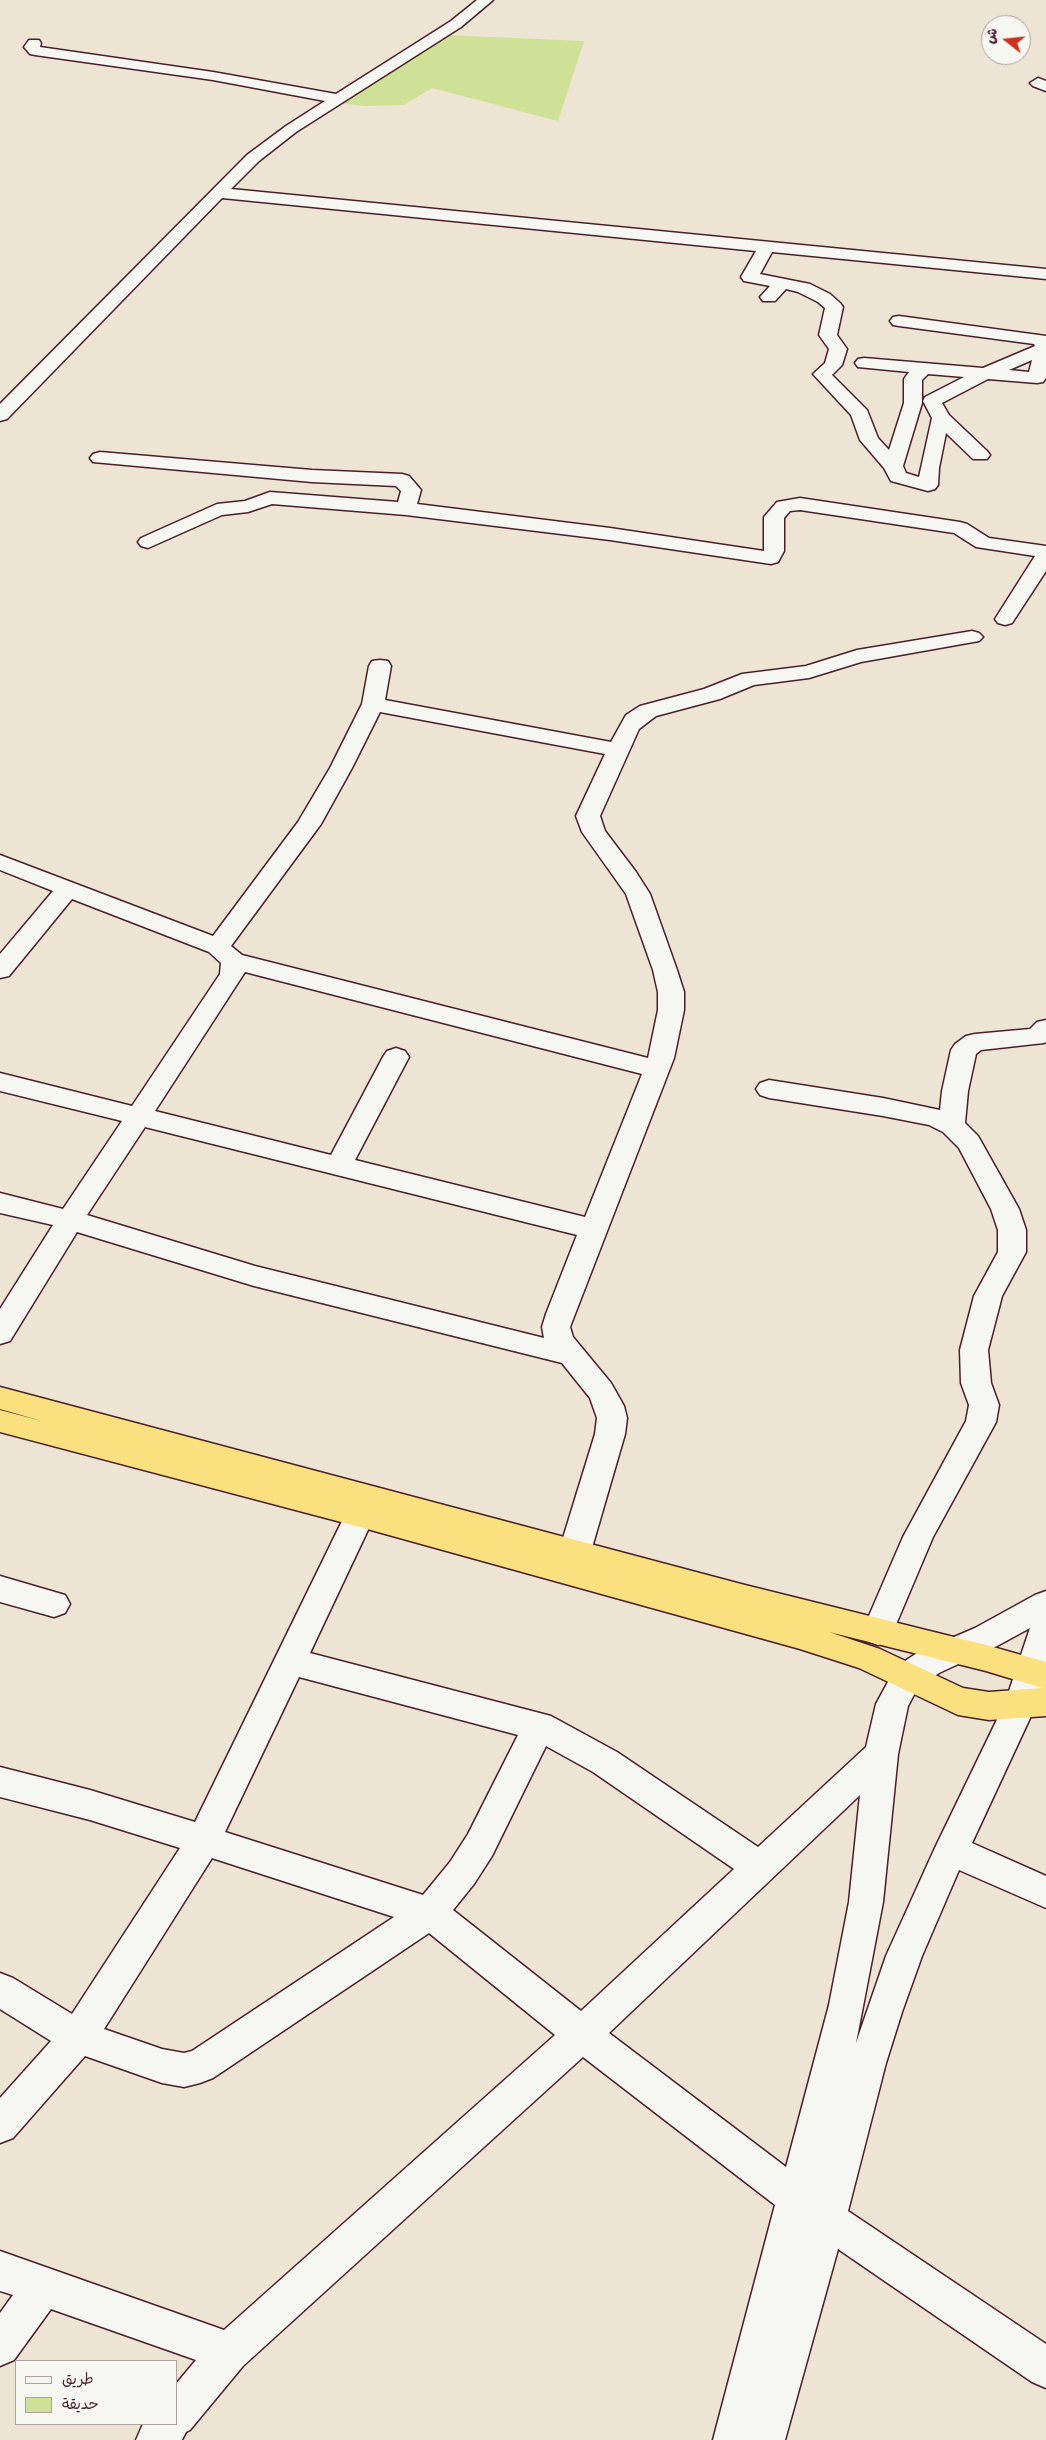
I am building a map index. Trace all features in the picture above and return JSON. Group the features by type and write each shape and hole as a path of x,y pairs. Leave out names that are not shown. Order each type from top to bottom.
{"highway":[{"path":"0,1398 741,1597 955,1650 1036,1688"},
{"path":"0,1421 360,1515 800,1636 869,1658 958,1701 989,1706 1036,1688"}],"street":[{"path":"0,415 253,158 290,129 336,98 456,24 486,0"},
{"path":"34,43 31,47 34,51 197,74 336,98"},
{"path":"218,193 1046,274"},
{"path":"767,246 750,277 804,288 824,298 834,307 828,335 838,349 833,364 822,374 846,396 860,414 869,440 893,466 898,477 928,484 930,460 941,418"},
{"path":"769,298 782,283"},
{"path":"864,363 1037,378 1045,347 1042,340 899,321"},
{"path":"980,455 941,418 932,400 1045,347"},
{"path":"893,466 913,403 913,379 923,368"},
{"path":"100,458 312,476 402,480 411,490 406,509"},
{"path":"148,542 217,510 248,506 270,498 406,509 610,534 771,558 774,551 774,518 784,506 800,504 960,528 984,543 1046,554 1006,619"},
{"path":"574,1551 610,1434 612,1418 609,1406 601,1391 559,1340 556,1327 656,1069 668,1030 671,992 638,894 628,877 594,832 588,816 634,720 648,711 712,694 750,679 809,672 857,656 926,643 972,637"},
{"path":"4,1320 232,974 226,954 309,824 341,768 373,704 380,666"},
{"path":"373,704 618,750"},
{"path":"0,862 226,954 656,1069"},
{"path":"0,970 67,889"},
{"path":"952,1126 955,1091 964,1050 975,1042 1035,1037 1044,1032 1046,1028"},
{"path":"339,1165 396,1056"},
{"path":"0,1082 594,1229"},
{"path":"769,1089 883,1107 936,1118 952,1126 969,1142 1006,1209 1012,1230 1012,1252 988,1296 974,1350 976,1383 984,1405 981,1422 952,1471 918,1537 878,1632"},
{"path":"0,1203 70,1220 254,1276 571,1355"},
{"path":"0,2125 78,2037 204,1840 360,1515"},
{"path":"0,1589 54,1604"},
{"path":"734,2440 796,2198 822,2108 846,2005 866,1902 882,1754 892,1704 907,1677 955,1650 986,1637 1046,1604"},
{"path":"765,2440 884,2012 904,1956 951,1850 1036,1688 1046,1628"},
{"path":"290,1661 539,1726 605,1762 760,1868"},
{"path":"0,1990 78,2037 162,2066 184,2070 200,2066 430,1913 462,1873 480,1845 514,1783 539,1726"},
{"path":"178,2414 230,2352 582,2034 882,1754"},
{"path":"0,1782 80,1803 204,1840 430,1913 582,2034 796,2198 1046,2368"},
{"path":"951,1850 1046,1892"},
{"path":"0,2271 230,2352"},
{"path":"0,2346 44,2286"},
{"path":"156,2440 169,2425"}],"green space":[{"path":"445,35 584,41 558,121 432,88 404,105 364,106 339,103"}]}
